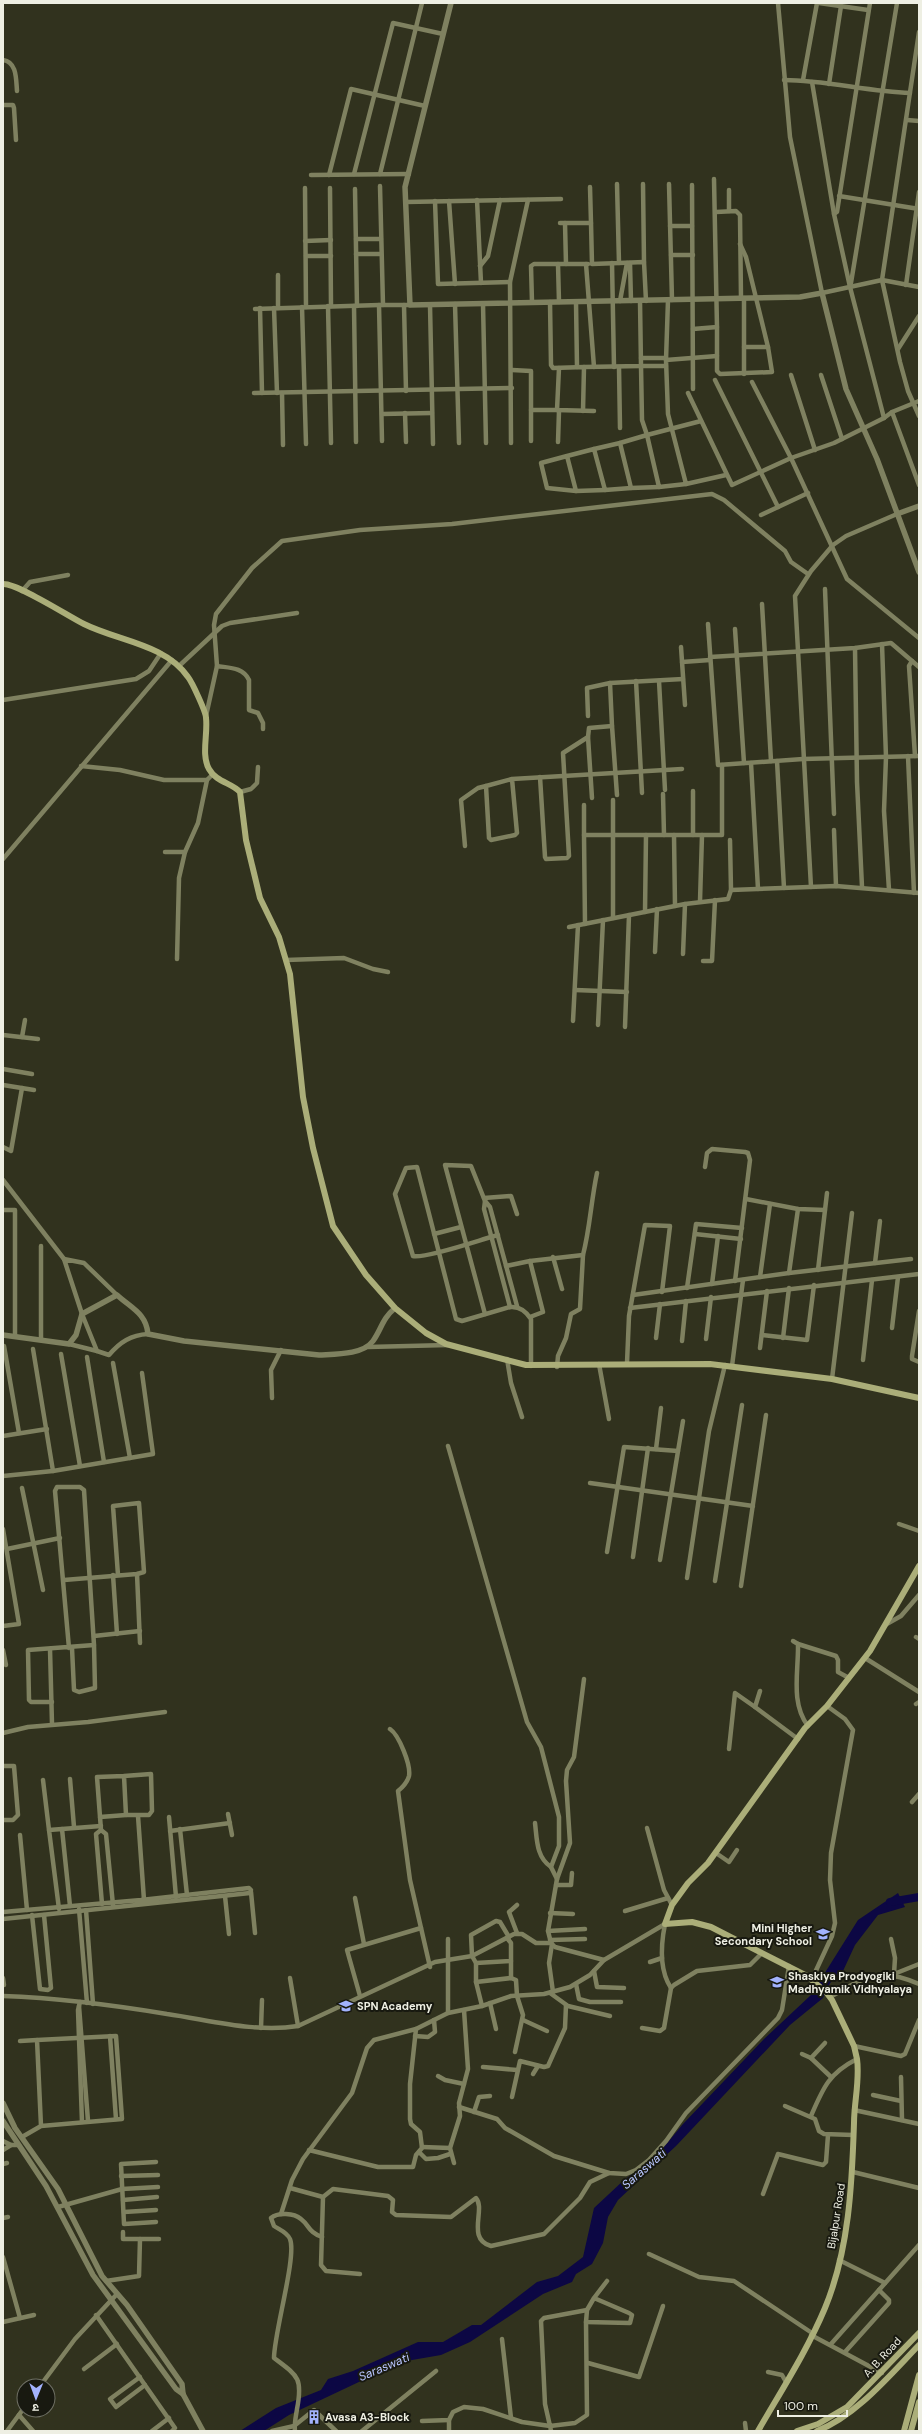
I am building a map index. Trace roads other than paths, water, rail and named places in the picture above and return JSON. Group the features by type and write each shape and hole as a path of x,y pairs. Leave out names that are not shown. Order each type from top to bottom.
{"main road":[{"path":"3,584 22,591 108,635 163,653 179,666 190,678 206,716 206,757 210,770 213,774 240,792 246,840 260,898 275,926 290,974 303,1097 313,1148 333,1226 343,1243 366,1275 395,1308 426,1333 448,1345 507,1359 529,1366 557,1367 627,1363 732,1366 832,1379 919,1398"},
{"path":"828,1994 813,1980 789,1966 711,1927 692,1922 665,1924 672,1905 688,1883 716,1853 798,1739 827,1706 865,1658 919,1566"},
{"name":"Bijalpur Road","path":"758,2431 812,2334 830,2294 848,2217 853,2172 857,2059 854,2046 828,1994"},
{"name":"A. B. Road","path":"797,2431 818,2424 847,2407 882,2373 908,2344 917,2337"},
{"path":"908,2344 919,2356"},
{"name":"A. B. Road","path":"817,2431 832,2425 850,2412 919,2345"},
{"path":"904,2431 919,2375"},
{"path":"911,2431 919,2403"}],"street":[{"path":"380,174 422,3"},
{"path":"406,391 407,305 405,187 451,3"},
{"path":"778,3 790,137 822,293 846,389 919,572"},
{"path":"803,80 818,3 868,10"},
{"path":"834,214 837,212 855,88 870,3"},
{"path":"850,287 865,201 881,92 897,3"},
{"path":"829,84 844,6"},
{"path":"354,174 393,23 443,34"},
{"path":"919,32 882,280 898,349 913,404 919,416"},
{"path":"3,60 9,60 13,65 18,91"},
{"path":"784,80 803,80 881,92 910,92"},
{"path":"912,81 919,82"},
{"path":"812,82 834,214 850,287 884,418"},
{"path":"329,174 349,92 354,88 425,106"},
{"path":"3,106 13,105 16,140"},
{"path":"906,120 919,121"},
{"path":"311,175 409,174"},
{"path":"714,179 718,299 718,373 744,374 772,372 757,298 746,256 740,244"},
{"path":"617,184 619,263"},
{"path":"643,184 644,262 641,358 642,420 648,435 659,487"},
{"path":"669,184 671,255 666,359 668,414 686,484"},
{"path":"692,185 694,299 692,358 693,389"},
{"path":"380,186 382,441"},
{"path":"590,187 592,264"},
{"path":"305,188 306,256 304,307 306,444"},
{"path":"330,188 331,443"},
{"path":"355,189 356,442"},
{"path":"729,190 729,211"},
{"path":"906,285 918,209 919,192"},
{"path":"839,196 918,209"},
{"path":"406,202 561,199"},
{"path":"477,200 481,283"},
{"path":"480,266 486,261 488,256 500,200"},
{"path":"512,443 510,282 528,200"},
{"path":"435,201 437,281 442,285 510,282"},
{"path":"449,201 455,284"},
{"path":"716,212 729,211 739,213 743,298 744,374"},
{"path":"566,264 562,223 591,223"},
{"path":"670,226 692,226"},
{"path":"356,239 381,239"},
{"path":"305,241 331,240"},
{"path":"356,254 381,254"},
{"path":"671,255 693,255"},
{"path":"306,256 331,256"},
{"path":"532,302 532,264 644,262"},
{"path":"612,263 617,301 617,367 620,428"},
{"path":"629,263 631,301"},
{"path":"617,301 629,263"},
{"path":"558,264 559,302"},
{"path":"586,264 587,302 594,367"},
{"path":"278,275 276,308 279,393 283,445"},
{"path":"262,393 258,308 800,297 882,280 919,287"},
{"path":"550,302 551,365 558,368 666,366"},
{"path":"576,302 577,368"},
{"path":"456,304 459,443"},
{"path":"483,304 486,443"},
{"path":"430,305 432,444"},
{"path":"898,349 919,316"},
{"path":"693,329 717,327"},
{"path":"744,347 768,347"},
{"path":"641,358 666,359 717,356"},
{"path":"583,411 584,367"},
{"path":"558,368 558,442"},
{"path":"512,370 531,372 531,441"},
{"path":"791,375 815,450"},
{"path":"821,375 842,439"},
{"path":"715,380 778,507"},
{"path":"752,382 792,458 847,579 919,638"},
{"path":"254,393 512,388"},
{"path":"688,393 732,485 792,458 842,439 884,418 892,412 919,401"},
{"path":"531,410 594,411"},
{"path":"892,412 919,485"},
{"path":"405,413 406,442"},
{"path":"382,414 432,413"},
{"path":"701,420 541,463 547,488 576,491 659,487 686,484 726,475"},
{"path":"620,443 631,488"},
{"path":"594,449 605,490"},
{"path":"567,456 576,491"},
{"path":"761,515 808,493"},
{"path":"206,716 217,666 214,632 216,614 252,568 282,541 360,530 452,524 574,511 706,494 724,500 785,551 791,562 810,573"},
{"path":"811,887 795,596 810,573 833,546 846,536 919,506"},
{"path":"22,591 30,582 68,575"},
{"path":"825,589 829,650 834,814"},
{"path":"762,604 771,761"},
{"path":"179,666 214,632 230,623 297,613"},
{"path":"708,624 718,765 803,759 917,756 909,666 912,661"},
{"path":"735,629 744,763"},
{"path":"682,662 736,656 856,648 891,643 919,667"},
{"path":"882,644 886,757 884,811 889,890"},
{"path":"681,647 685,705"},
{"path":"856,648 857,758 862,887"},
{"path":"3,700 136,679 148,671 163,653"},
{"path":"3,859 172,660"},
{"path":"217,666 239,669 247,675 250,680 249,710 258,714 263,723 263,729"},
{"path":"588,716 586,689 610,683 659,681 683,678"},
{"path":"636,681 642,793"},
{"path":"659,681 664,770 664,835"},
{"path":"610,683 616,795"},
{"path":"592,798 588,737 589,728 612,726"},
{"path":"540,777 544,857 546,859 567,858 569,856 563,753 588,737"},
{"path":"731,890 836,886 862,887 917,893 908,756"},
{"path":"777,761 784,888"},
{"path":"751,763 758,889"},
{"path":"584,835 722,836 722,765"},
{"path":"81,766 120,770 164,780 207,780"},
{"path":"240,792 251,788 257,783 258,768"},
{"path":"465,846 461,800 478,788 512,779 682,769"},
{"path":"177,959 179,878 185,852 198,823 207,780 213,774"},
{"path":"486,786 489,838 491,840 515,835 517,833 512,779"},
{"path":"693,790 693,835"},
{"path":"613,800 613,918"},
{"path":"584,805 584,924"},
{"path":"834,830 836,886"},
{"path":"645,912 646,835"},
{"path":"674,835 675,906"},
{"path":"700,902 702,835"},
{"path":"569,927 685,904 728,899 731,890 730,840"},
{"path":"165,852 185,852"},
{"path":"703,961 712,961 715,900"},
{"path":"683,954 685,904"},
{"path":"655,952 657,909"},
{"path":"625,1027 629,915"},
{"path":"598,1025 603,920"},
{"path":"573,1021 578,925"},
{"path":"286,960 344,958 372,969 388,972"},
{"path":"575,990 627,992"},
{"path":"22,1037 25,1020"},
{"path":"3,1035 38,1038"},
{"path":"3,1069 32,1074"},
{"path":"3,1085 34,1090"},
{"path":"3,1147 11,1151 22,1088"},
{"path":"705,1167 707,1153 712,1149 748,1153 750,1160 735,1281"},
{"path":"485,1314 460,1227 445,1165 471,1166 485,1200 490,1207 517,1306 530,1317 533,1333 529,1366"},
{"path":"498,1235 492,1237 439,1251 415,1257 411,1255 395,1192 409,1166 417,1167 439,1251 456,1319 462,1321 517,1306"},
{"path":"557,1367 558,1356 566,1338 570,1316 580,1309 583,1255 590,1230 590,1209 597,1174"},
{"path":"3,1180 64,1259 82,1314 97,1351"},
{"path":"818,1270 827,1193"},
{"path":"485,1200 511,1196 516,1214"},
{"path":"746,1199 798,1209 825,1210"},
{"path":"485,1200 484,1209 510,1307"},
{"path":"760,1277 770,1204"},
{"path":"789,1273 798,1209"},
{"path":"3,1210 15,1210 15,1336"},
{"path":"832,1379 852,1213"},
{"path":"875,1263 880,1221"},
{"path":"687,1288 696,1224 742,1228"},
{"path":"627,1363 630,1308 645,1225 670,1226 662,1292"},
{"path":"434,1234 460,1227"},
{"path":"695,1234 741,1239"},
{"path":"712,1284 718,1236"},
{"path":"41,1246 41,1340"},
{"path":"506,1266 553,1257 583,1255"},
{"path":"553,1257 562,1289"},
{"path":"64,1259 84,1263 117,1295 138,1309 145,1321 148,1334"},
{"path":"633,1295 789,1273 911,1259"},
{"path":"530,1261 543,1312 530,1317"},
{"path":"630,1308 711,1297 919,1274"},
{"path":"892,1328 898,1277"},
{"path":"732,1366 743,1280"},
{"path":"863,1360 872,1280"},
{"path":"762,1335 807,1340 814,1285"},
{"path":"783,1338 789,1288"},
{"path":"760,1348 767,1291"},
{"path":"69,1344 76,1335 82,1314 117,1295"},
{"path":"706,1339 711,1297"},
{"path":"682,1341 686,1301"},
{"path":"656,1338 660,1304"},
{"path":"368,1347 385,1316 395,1308"},
{"path":"919,1311 912,1356 912,1359 919,1362"},
{"path":"3,1335 69,1344 109,1355 118,1344 129,1337 148,1334 184,1341 319,1355 335,1354 368,1347 448,1345"},
{"path":"4,1346 20,1433"},
{"path":"33,1349 53,1471"},
{"path":"272,1398 271,1370 281,1350"},
{"path":"61,1354 80,1466"},
{"path":"88,1357 104,1462"},
{"path":"507,1359 511,1383 522,1417"},
{"path":"113,1363 130,1458"},
{"path":"599,1364 609,1419"},
{"path":"686,1578 708,1431 725,1366"},
{"path":"3,1476 53,1471 153,1454 142,1373"},
{"path":"715,1581 742,1405"},
{"path":"656,1449 661,1408"},
{"path":"741,1586 766,1416"},
{"path":"660,1560 683,1421"},
{"path":"3,1436 47,1429"},
{"path":"448,1446 527,1722 541,1748 553,1790 560,1838 557,1856 551,1869"},
{"path":"607,1552 624,1447 678,1451"},
{"path":"633,1557 648,1448"},
{"path":"590,1483 753,1506"},
{"path":"22,1488 43,1590"},
{"path":"55,1488 83,1488 94,1636 95,1688 78,1692 74,1690 60,1538 55,1488"},
{"path":"64,1580 90,1577 115,1575 136,1574 145,1570 140,1505 136,1503 113,1506 115,1575 117,1634"},
{"path":"898,1524 919,1531"},
{"path":"3,1529 19,1624 3,1626"},
{"path":"7,1549 60,1538"},
{"path":"136,1574 140,1643"},
{"path":"885,1626 901,1616 919,1594"},
{"path":"94,1636 140,1632"},
{"path":"808,1726 802,1717 798,1705 795,1642 836,1656 838,1660 838,1672 849,1678"},
{"path":"52,1702 31,1702 29,1700 28,1650 71,1648 94,1645"},
{"path":"50,1649 52,1724"},
{"path":"3,1650 6,1665"},
{"path":"865,1658 919,1692"},
{"path":"555,1878 570,1844 566,1781 567,1770 574,1757 584,1679"},
{"path":"755,1707 760,1691"},
{"path":"729,1749 735,1693 798,1739"},
{"path":"813,1980 832,1936 835,1923 830,1880 831,1853 853,1730 845,1719 827,1706"},
{"path":"3,1733 52,1724 88,1722 165,1712"},
{"path":"390,1729 399,1738 410,1775 406,1784 398,1791 410,1880 430,1967"},
{"path":"3,1766 14,1766 18,1816 13,1820 3,1820"},
{"path":"100,1817 149,1815 152,1811 151,1774 97,1777 100,1817 101,1828 106,1834 114,1908"},
{"path":"124,1776 126,1815"},
{"path":"70,1779 74,1828"},
{"path":"43,1780 60,1914"},
{"path":"912,1802 919,1794"},
{"path":"228,1814 232,1835"},
{"path":"138,1816 144,1900"},
{"path":"169,1817 177,1902"},
{"path":"170,1831 230,1823"},
{"path":"535,1823 539,1854 551,1869 556,1885 548,1931 551,1942 548,1962 552,1992 566,2005 610,2016"},
{"path":"49,1830 101,1828"},
{"path":"101,1828 96,1834 102,1904"},
{"path":"647,1828 668,1898 672,1905"},
{"path":"62,1829 70,1906"},
{"path":"180,1830 187,1900"},
{"path":"20,1834 29,1909 32,1916 40,1989 48,1990 51,1988 44,1915"},
{"path":"716,1853 730,1862 737,1850"},
{"path":"556,1885 571,1885 572,1873"},
{"path":"3,1912 144,1900 249,1888 251,1892 255,1933"},
{"path":"3,1919 177,1902 251,1892"},
{"path":"225,1896 229,1934"},
{"path":"355,1898 364,1944"},
{"path":"625,1911 668,1898"},
{"path":"79,1905 90,2003"},
{"path":"86,1905 90,2003"},
{"path":"517,1905 508,1912 517,1933 536,1943 585,1940"},
{"path":"550,1913 573,1914"},
{"path":"482,2006 476,1982 476,1963 472,1956 471,1935 487,1925 498,1921 511,1943 511,1978"},
{"path":"642,2028 660,2031 664,2028 671,1988 666,1981 662,1958 665,1924"},
{"path":"281,2214 290,2188 309,2150 352,2093 370,2043 374,2040 416,2029 448,2013 482,2006 516,1996 552,1992 576,1984 594,1971 604,1960 665,1924"},
{"path":"360,1996 347,1950 421,1928"},
{"path":"548,1931 585,1929"},
{"path":"3,1996 80,2004 90,2003 261,2028 298,2026 360,1996 430,1967 437,1962 472,1956 517,1933"},
{"path":"448,1939 446,1961 448,2013"},
{"path":"891,1939 895,1958 894,1974"},
{"path":"551,1942 563,1950 604,1960"},
{"path":"671,1988 697,1971 750,1965 762,1953"},
{"path":"650,1962 662,1958"},
{"path":"476,1963 512,1961"},
{"path":"828,1994 863,1979 883,1974 894,1974 919,1964"},
{"path":"459,2107 497,2119 505,2128 545,2152 609,2172 626,2174 636,2170 649,2160 666,2141 686,2113 778,2018 782,2010 789,1966"},
{"path":"594,1971 597,1987 624,1988"},
{"path":"894,1974 919,1984"},
{"path":"3,1978 4,1985"},
{"path":"290,1978 298,2026"},
{"path":"476,1982 511,1978 516,1980 516,1996 523,2013 523,2020 518,2030 515,2052"},
{"path":"576,1984 579,1999 590,2002 621,2002"},
{"path":"261,2028 262,2000"},
{"path":"490,2003 496,2029"},
{"path":"80,2004 78,2010 88,2121"},
{"path":"512,2097 517,2070 522,2060 538,2066 548,2066 565,2028 566,2005"},
{"path":"454,2162 450,2154 450,2148 460,2116 459,2107 468,2064 464,2010"},
{"path":"415,2036 428,2037 435,2032 434,2020"},
{"path":"523,2020 547,2031"},
{"path":"854,2046 901,2056 905,2054 919,2020"},
{"path":"309,2150 385,2168 400,2165 411,2168 414,2165 419,2152 422,2150 420,2132 411,2124 410,2119 410,2084 416,2029"},
{"path":"913,2033 919,2036"},
{"path":"20,2040 116,2036 122,2119 41,2126 22,2137"},
{"path":"81,2038 82,2122"},
{"path":"37,2040 41,2126"},
{"path":"811,2058 826,2043"},
{"path":"802,2054 811,2058 831,2077"},
{"path":"810,2116 825,2084 841,2067 857,2059"},
{"path":"534,2074 538,2066"},
{"path":"483,2067 517,2070"},
{"path":"438,2076 445,2080 464,2084"},
{"path":"900,2077 902,2120"},
{"path":"873,2095 901,2101"},
{"path":"474,2112 478,2096 490,2096"},
{"path":"3,2103 22,2137 66,2204 106,2281 182,2384 183,2394 203,2431"},
{"path":"785,2106 810,2116 817,2121 821,2133 828,2135 854,2135"},
{"path":"854,2110 919,2124"},
{"path":"3,2121 58,2207 93,2275 133,2327 176,2389 183,2394"},
{"path":"763,2194 776,2156 783,2154 823,2165 826,2162 828,2135"},
{"path":"3,2141 11,2145 18,2145"},
{"path":"3,2150 11,2145"},
{"path":"422,2147 450,2148"},
{"path":"419,2152 426,2158 438,2158 450,2154"},
{"path":"156,2162 121,2164 124,2224 156,2222"},
{"path":"360,2274 323,2268 323,2197 333,2188 388,2196 393,2200 394,2214 451,2217 476,2198 479,2204 477,2230 484,2243 491,2246 544,2234 580,2198 590,2182 609,2172"},
{"path":"853,2172 919,2188"},
{"path":"121,2176 158,2175"},
{"path":"58,2207 122,2189 158,2187"},
{"path":"290,2188 323,2197"},
{"path":"123,2200 157,2197"},
{"path":"124,2212 156,2210"},
{"path":"294,2429 301,2390 296,2375 274,2358 290,2259 291,2241 286,2233 274,2226 271,2218 274,2215 281,2214 299,2218 312,2233 322,2237"},
{"path":"123,2232 123,2239 159,2239"},
{"path":"106,2281 139,2276 140,2239"},
{"path":"831,2344 919,2245"},
{"path":"650,2254 699,2277 734,2281 812,2334 882,2373"},
{"path":"3,2257 20,2318"},
{"path":"839,2260 886,2283"},
{"path":"449,2431 449,2420 453,2412 464,2407 483,2409 551,2428 575,2424 587,2415 587,2310 607,2281"},
{"path":"845,2352 889,2304 889,2300 879,2290"},
{"path":"46,2378 96,2315 116,2294"},
{"path":"586,2322 628,2324 632,2319 629,2313 594,2298"},
{"path":"588,2363 639,2376 663,2306"},
{"path":"551,2428 545,2404 541,2321 544,2318 587,2310"},
{"path":"3,2322 34,2315"},
{"path":"96,2315 175,2428 172,2431"},
{"path":"502,2339 511,2418"},
{"path":"84,2369 117,2344"},
{"path":"362,2431 436,2371"},
{"path":"768,2372 782,2376 786,2382"},
{"path":"140,2377 110,2399 116,2407 145,2385"},
{"path":"272,2431 294,2429 314,2410 336,2431"},
{"path":"7,2431 17,2418"},
{"path":"22,2418 33,2431"},
{"path":"152,2431 168,2418"},
{"path":"422,2421 449,2420"},
{"path":"745,2423 746,2431"}],"water":[{"path":"898,1893 905,1907 878,1915 855,1945 843,1971 830,1983 823,1998 790,2025 676,2146 618,2200 608,2217 603,2243 592,2264 576,2274 572,2282 543,2294 470,2342 441,2355 412,2360 380,2372 289,2415 264,2431 240,2431 276,2408 321,2390 328,2379 353,2371 418,2342 443,2342 472,2325 481,2325 537,2282 558,2276 583,2257 594,2208 624,2180 654,2159 683,2124 764,2039 811,1995 858,1920"}],"waterway":[{"name":"Saraswati","path":"890,1902 919,1897"}],"place":[{"name":"Mini Higher Secondary School","path":"823,1934"},
{"name":"Shaskiya Prodyogiki Madhyamik Vidhyalaya","path":"777,1982"},
{"name":"SPN Academy","path":"346,2006"},
{"name":"Avasa A3-Block","path":"314,2417"}]}
